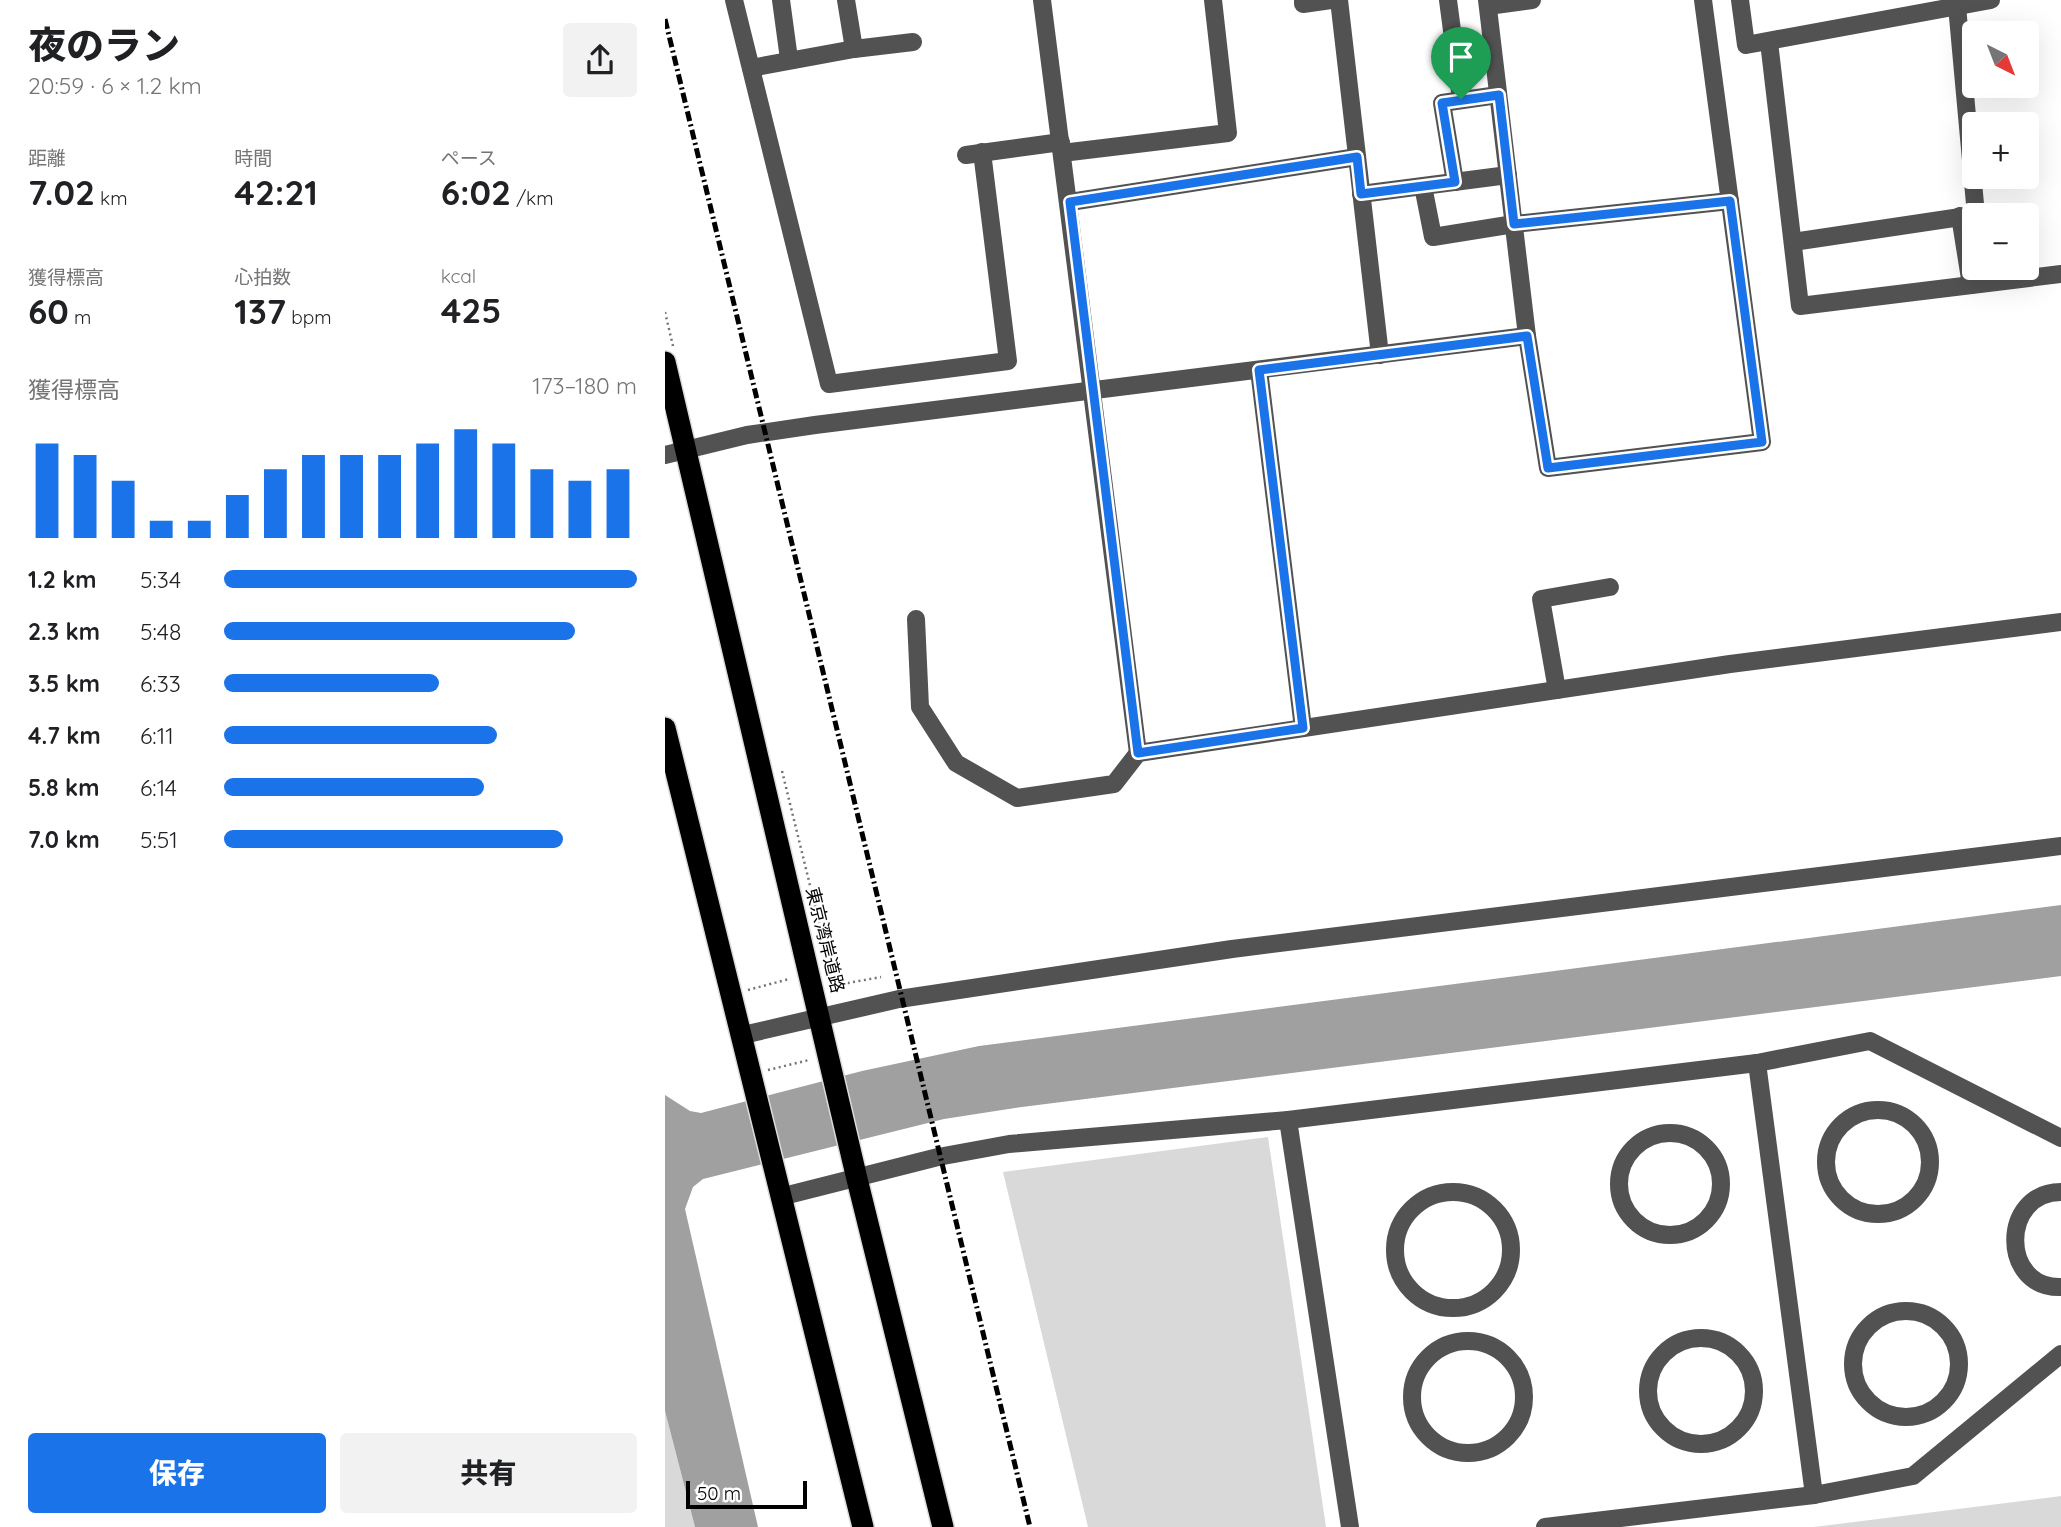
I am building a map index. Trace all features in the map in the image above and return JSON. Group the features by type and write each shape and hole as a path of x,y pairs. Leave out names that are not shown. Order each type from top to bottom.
{"highway":[{"name":"東京湾岸道路","path":"665,362 819,970 820,1017 943,1527"},
{"path":"665,729 753,1073 863,1527"}],"street":[{"path":"734,0 829,384 1008,361 974,153 1228,133 1213,0"},
{"path":"781,0 789,59"},
{"path":"846,0 854,49"},
{"path":"1042,0 1070,202 1091,390 1138,753"},
{"path":"1303,0 1303,4 1331,0"},
{"path":"1339,0 1380,355"},
{"path":"1448,0 1461,99"},
{"path":"1532,0 1487,3 1527,336 1548,468 1762,442 1703,0"},
{"path":"1740,0 1746,45 1991,0"},
{"path":"1957,6 1969,203"},
{"path":"751,68 789,59 913,42"},
{"path":"1769,42 1800,306 2061,274"},
{"path":"1455,182 1442,103 1499,95"},
{"path":"1070,202 1357,157"},
{"path":"1361,194 1508,175"},
{"path":"1423,186 1433,237 1514,224 1730,201"},
{"path":"1793,242 1962,217"},
{"path":"1971,280 1971,285"},
{"path":"665,455 747,435 815,425 1527,336"},
{"path":"1259,370 1303,728"},
{"path":"1557,690 1541,599 1610,587"},
{"path":"916,619 920,707 956,764 1017,798 1114,784 1138,753 1557,690 2061,622"},
{"path":"743,1035 899,999 1232,948 2061,846"},
{"path":"781,1197 938,1157 1009,1144 1288,1119 1757,1063 1870,1041 2061,1138"},
{"path":"1757,1063 1814,1495"},
{"path":"1874,1110 1892,1112 1914,1124 1925,1138 1930,1156 1929,1173 1922,1190 1910,1203 1894,1212 1877,1215 1859,1211 1836,1193 1828,1177 1826,1154 1833,1136 1856,1115 1874,1110"},
{"path":"1288,1119 1350,1527"},
{"path":"1674,1133 1700,1142 1713,1155 1720,1172 1722,1190 1717,1206 1707,1220 1692,1231 1672,1236 1654,1234 1638,1225 1628,1214 1620,1198 1620,1172 1628,1156 1640,1143 1656,1135 1674,1133"},
{"path":"1459,1192 1487,1203 1501,1218 1508,1231 1511,1252 1503,1279 1490,1294 1472,1304 1453,1308 1435,1306 1417,1296 1400,1275 1395,1255 1395,1240 1402,1221 1420,1201 1439,1193 1459,1192"},
{"path":"2061,1192 2038,1198 2021,1213 2014,1228 2013,1245 2018,1261 2028,1274 2040,1283 2061,1287"},
{"path":"1904,1310 1922,1313 1939,1321 1949,1332 1957,1348 1959,1367 1955,1384 1945,1400 1930,1411 1912,1417 1893,1416 1876,1409 1856,1384 1852,1365 1855,1347 1874,1320 1904,1310"},
{"path":"1692,1338 1711,1338 1728,1345 1739,1353 1750,1369 1754,1387 1750,1412 1740,1427 1725,1438 1707,1444 1676,1438 1661,1427 1648,1398 1649,1379 1654,1366 1665,1351 1692,1338"},
{"path":"1476,1341 1494,1347 1508,1358 1519,1374 1524,1393 1522,1412 1516,1426 1503,1441 1486,1450 1468,1453 1448,1450 1431,1440 1418,1424 1412,1405 1417,1373 1428,1357 1444,1346 1476,1341"},
{"path":"1545,1527 1814,1495 1913,1476 2061,1354"}],"path":[{"path":"781,767 819,970"},
{"path":"733,994 819,970 848,983 881,977"},
{"path":"753,1073 829,1055"}],"shaded area":[{"path":"2061,905 2061,976 1015,1108 944,1119 703,1179 693,1187 685,1209 758,1527 695,1527 665,1411 665,1095 690,1111 701,1113 862,1071 979,1046"},
{"path":"1268,1137 1326,1527 1088,1527 1003,1172"},
{"path":"665,1411 695,1527 665,1527"},
{"path":"2061,1496 2061,1527 1814,1527"}],"railway":[{"path":"665,19 1030,1527"}],"route":[{"path":"1499,95 1514,224 1730,201 1762,442 1548,468 1527,336 1259,370 1303,728 1138,753 1091,390 1070,202 1357,157 1361,194 1455,182 1442,103 1461,99 1499,95"}]}
